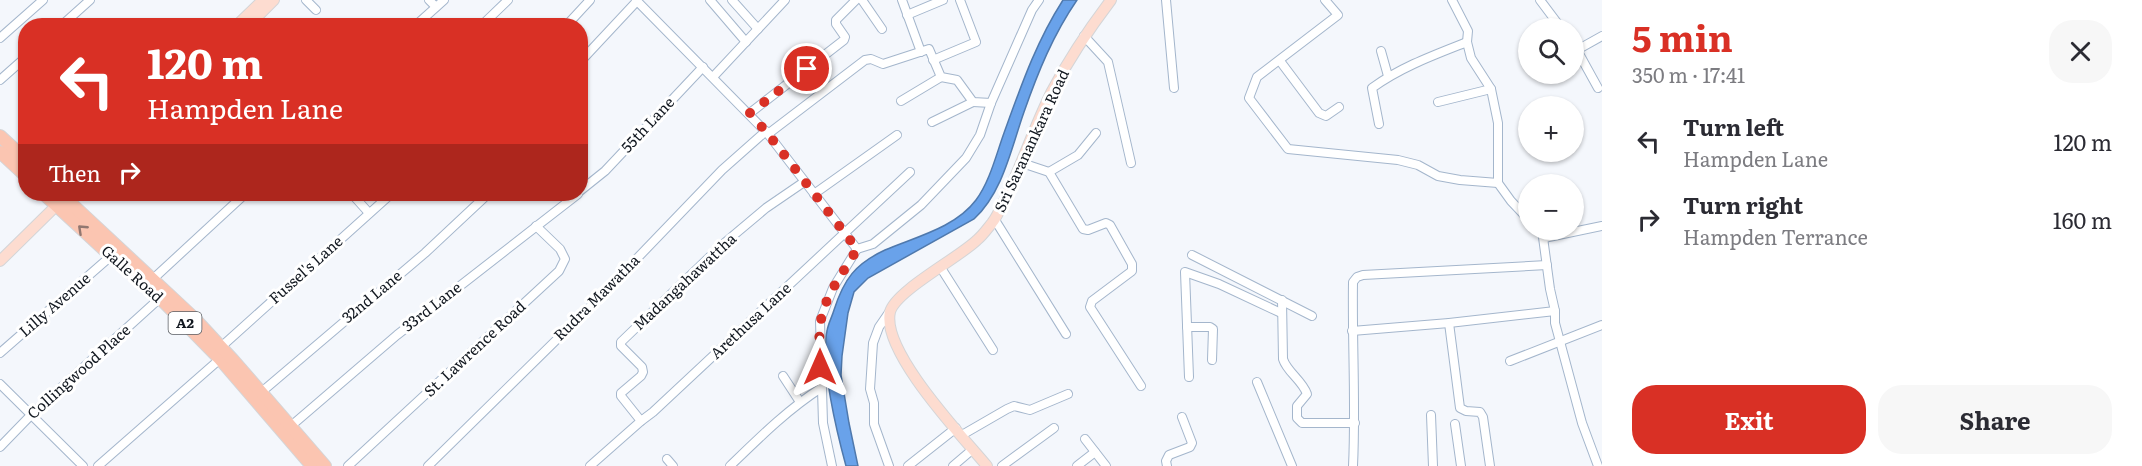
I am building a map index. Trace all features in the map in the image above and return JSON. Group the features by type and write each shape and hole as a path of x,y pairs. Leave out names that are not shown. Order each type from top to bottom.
{"highway":[{"path":"0,136 18,153"},
{"path":"0,152 18,169"},
{"name":"Galle Road","path":"62,201 111,256 221,353"},
{"name":"Galle Road","path":"64,201 186,310 258,395 291,426 325,466"},
{"name":"Galle Road","path":"258,395 308,465"}],"main road":[{"path":"244,18 263,0"},
{"path":"256,18 274,0"},
{"name":"Sri Saranankara Road","path":"890,311 912,287 977,240 995,220 1052,92 1084,36 1111,0"},
{"path":"0,261 54,201"},
{"path":"890,311 891,330 901,356 915,380 987,466"}],"street":[{"path":"23,18 43,0"},
{"path":"70,18 90,0"},
{"path":"306,0 316,10"},
{"path":"429,0 436,8"},
{"path":"424,18 444,0"},
{"path":"489,18 508,0"},
{"path":"573,18 590,0"},
{"path":"588,53 637,0 767,132 857,249"},
{"path":"710,0 746,42"},
{"path":"732,0 758,29"},
{"path":"713,77 785,0"},
{"path":"750,113 844,40 845,37 836,24 836,20 856,0"},
{"path":"862,0 882,29"},
{"path":"902,0 921,52 929,49 941,77"},
{"path":"907,15 943,0"},
{"path":"933,60 976,42 960,0"},
{"path":"832,466 823,423 820,321 833,288 857,249 873,244 921,206 966,158 980,135 991,103 1032,10 1039,0"},
{"path":"1166,0 1174,88"},
{"path":"1325,0 1338,15 1257,77 1249,98 1288,149 1398,160 1418,165 1438,176 1498,183"},
{"path":"1452,0 1468,31 1467,42 1471,58 1491,89 1498,123 1498,183 1518,208"},
{"path":"1540,0 1554,18"},
{"path":"0,38 18,22"},
{"path":"1084,36 1108,62 1131,163"},
{"path":"1584,44 1602,36"},
{"path":"1379,124 1372,88 1388,76 1467,42"},
{"path":"1381,51 1388,76"},
{"name":"Rudra Mawatha","path":"428,466 597,300 722,170 767,132 865,60 871,59 883,64 921,52"},
{"path":"1280,61 1319,113 1326,116 1339,107"},
{"path":"0,80 18,64"},
{"path":"1584,64 1598,88"},
{"name":"55th Lane","path":"592,183 703,67"},
{"path":"901,101 941,77 957,80 974,102"},
{"path":"1438,102 1491,89"},
{"path":"932,123 974,102 991,103"},
{"path":"1048,172 1078,155 1096,133"},
{"path":"814,194 897,135"},
{"path":"1022,163 1048,172 1083,229 1088,230 1106,223 1110,225 1132,264 1132,270 1092,301 1090,307 1141,386"},
{"name":"Arethusa Lane","path":"590,466 653,412 910,172"},
{"name":"33rd Lane","path":"588,186 592,183"},
{"name":"Madangahawattha","path":"641,421 621,393 641,376 642,367 621,346 621,342 722,245 766,208 804,183"},
{"path":"153,279 237,201"},
{"path":"358,201 369,213"},
{"name":"Fussel's Lane","path":"98,466 383,201"},
{"name":"32nd Lane","path":"258,395 425,253 481,201"},
{"name":"33rd Lane","path":"291,426 397,335 569,201"},
{"path":"995,220 1066,334"},
{"name":"St. Lawrence Road","path":"348,466 559,271 566,259 560,249 536,226"},
{"path":"1584,228 1602,226"},
{"path":"1544,240 1555,322 1582,423 1598,466"},
{"path":"1192,255 1312,315"},
{"name":"Lilly Avenue","path":"0,353 111,256"},
{"path":"1353,466 1355,423 1353,282 1357,277 1547,265"},
{"path":"941,268 993,350"},
{"path":"1189,377 1185,272 1219,284 1281,314"},
{"name":"Collingwood Place","path":"0,447 32,414 160,298"},
{"path":"1282,300 1281,340 1285,365 1299,380 1307,394 1297,406 1297,418 1300,422 1313,425 1355,423"},
{"path":"889,466 874,424 874,403 870,389 873,343 879,327 890,311"},
{"path":"1352,331 1555,311"},
{"path":"1449,323 1460,408 1480,412 1483,417 1490,466"},
{"path":"1510,361 1602,325"},
{"path":"1187,327 1210,327 1213,330 1212,360"},
{"path":"783,376 800,402"},
{"path":"1257,382 1292,466"},
{"path":"0,384 83,466"},
{"path":"730,466 778,420 821,388"},
{"path":"908,466 959,431 1006,409 1014,406 1030,410 1068,394"},
{"path":"1431,415 1433,466"},
{"path":"1167,466 1166,461 1169,455 1190,447 1192,443 1182,417"},
{"path":"1455,424 1461,466"},
{"path":"1002,466 1054,428"},
{"path":"1084,440 1106,466"},
{"path":"953,466 973,448"},
{"path":"1077,466 1095,452"}],"water":[{"path":"1063,0 1077,0 1047,54 1029,97 1005,169 984,208 974,219 868,278 854,292 848,313 841,375 858,466 846,466 830,398 825,345 828,328 842,290 852,274 866,261 885,250 946,225 967,210 976,200 989,176 1030,65"}],"route":[{"path":"807,69 750,113 857,249 833,288 820,321 820,367"}]}
